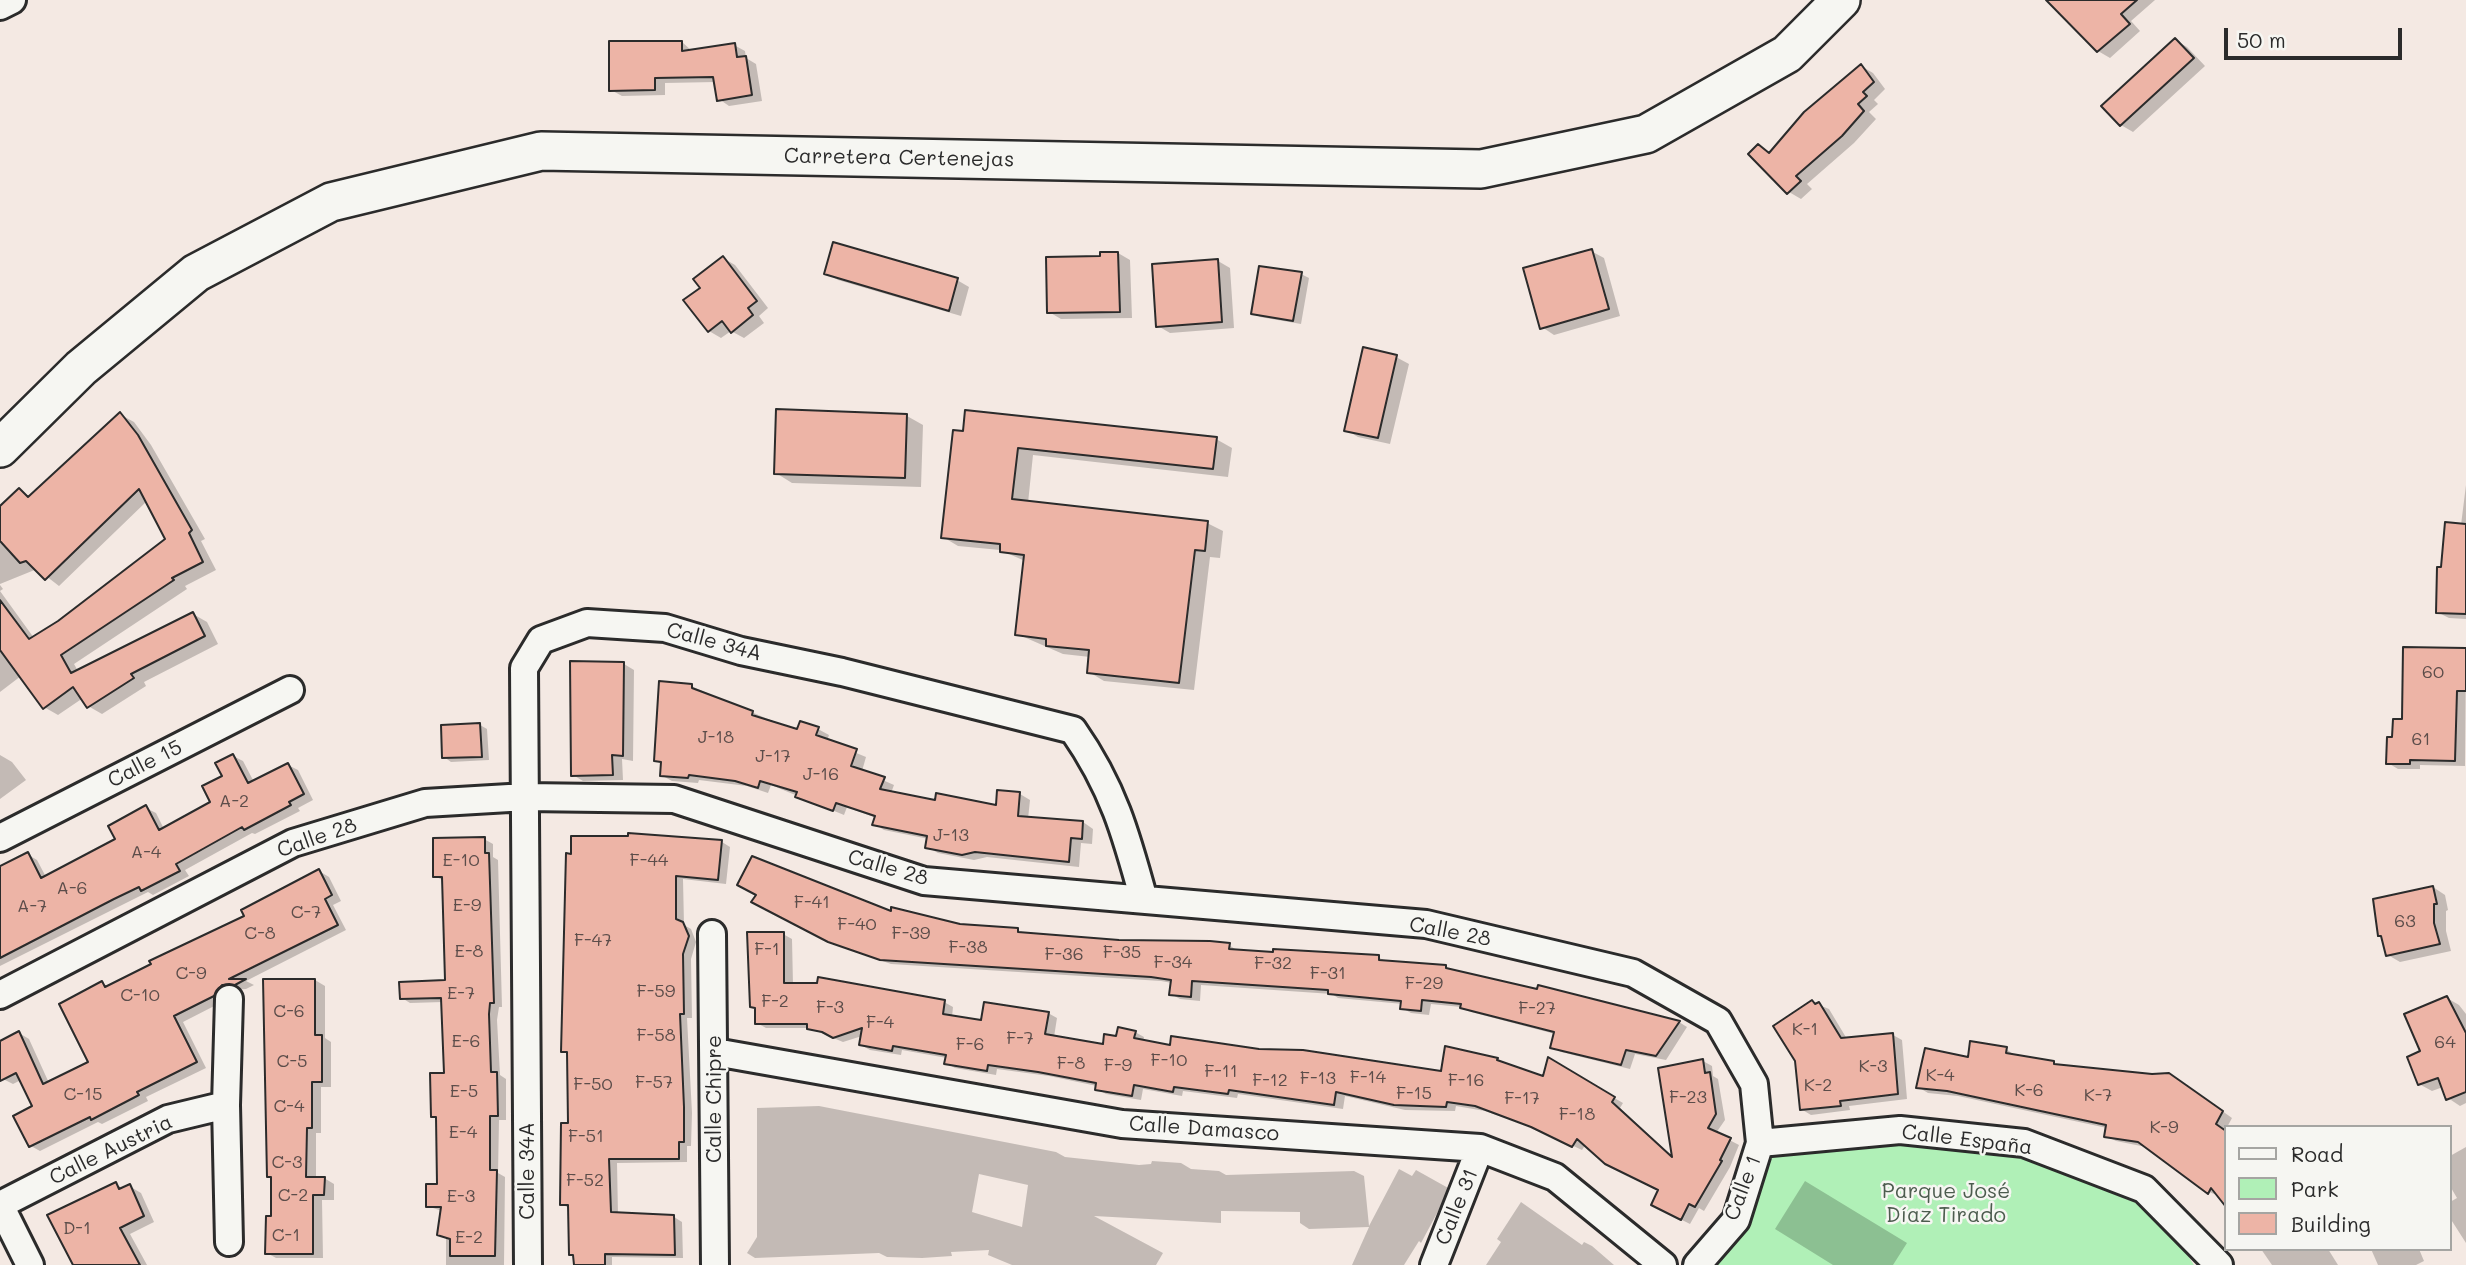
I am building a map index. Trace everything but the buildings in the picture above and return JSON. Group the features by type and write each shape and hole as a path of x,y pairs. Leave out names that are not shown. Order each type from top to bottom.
{"main road":[{"name":"Carretera Certenejas","path":"0,448 81,368 196,274 331,202 541,151 1481,169 1646,134 1787,54 1841,0"}],"street":[{"path":"0,6 12,0"},
{"name":"Calle 34A","path":"528,1265 524,668 541,640 587,623 665,628 741,651 842,672 1073,730 1099,768 1119,815 1144,900"},
{"name":"Calle 15","path":"0,838 290,690"},
{"name":"Calle 28","path":"0,995 293,843 425,803 526,797 674,799 924,881 1426,924 1633,974 1718,1021 1754,1084 1760,1143"},
{"name":"Calle Chipre","path":"712,934 715,1265"},
{"path":"229,999 226,1105 229,1242"},
{"name":"Calle Damasco","path":"715,1052 1122,1124 1480,1149 1555,1177 1662,1265"},
{"name":"Calle Austria","path":"0,1205 168,1119 226,1105"},
{"name":"Calle España","path":"1760,1143 1900,1130 2024,1143 2144,1189 2219,1265"},
{"name":"Calle 1","path":"1697,1265 1736,1220 1760,1143"},
{"name":"Calle 31","path":"1434,1265 1480,1149"},
{"path":"0,1205 30,1265"}],"green space":[{"name":"Parque José Díaz Tirado","path":"1760,1143 2024,1143 2144,1189 2194,1265 1699,1265"}]}
